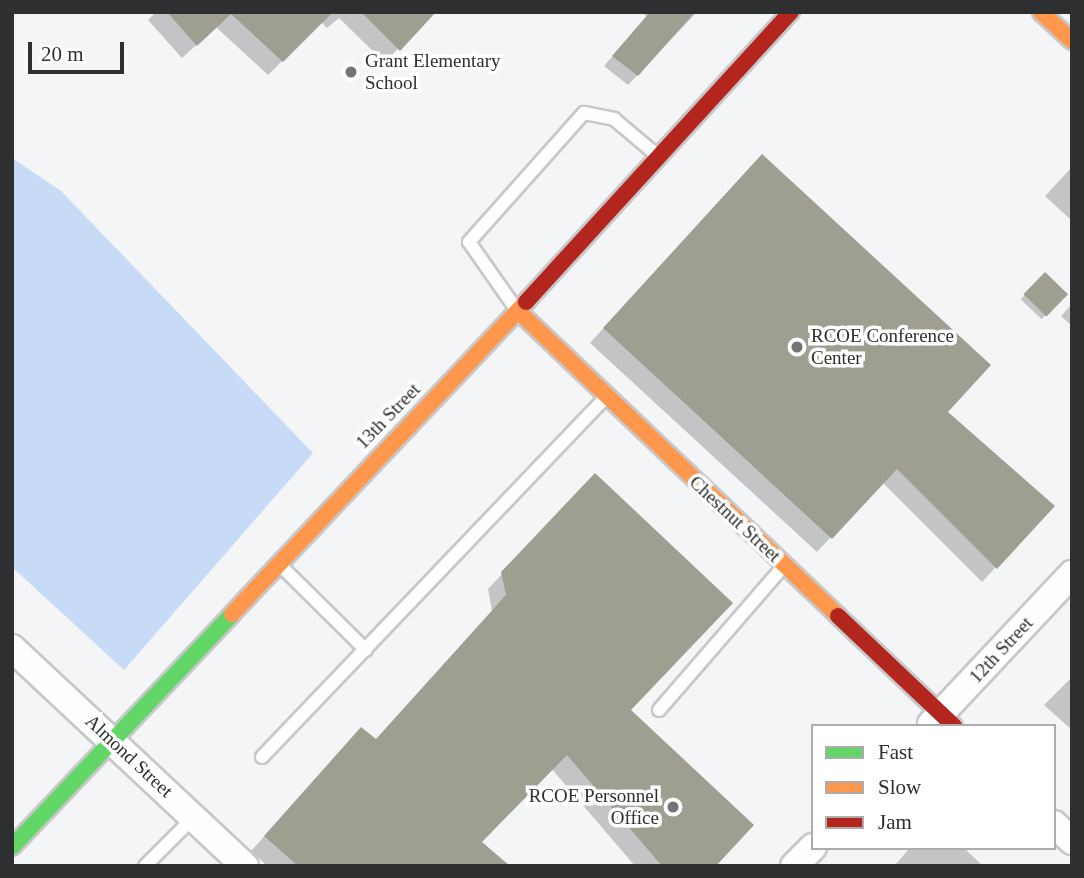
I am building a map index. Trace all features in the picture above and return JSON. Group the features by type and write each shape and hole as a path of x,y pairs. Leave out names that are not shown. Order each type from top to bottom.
{"street":[{"name":"13th Street","path":"12,847 110,738 518,311 791,12"},
{"path":"1041,12 1072,41"},
{"name":"Chestnut Street","path":"518,311 784,565 942,722"},
{"name":"12th Street","path":"942,722 1072,574"},
{"name":"Almond Street","path":"12,648 245,866"},
{"path":"1056,826 1072,841"},
{"path":"794,866 811,848"}],"lane":[{"path":"518,311 469,242 584,113 614,119 658,156"},
{"path":"262,757 606,396"},
{"path":"277,563 366,650"},
{"path":"659,710 784,565"},
{"path":"145,866 194,817"}],"shaded area":[{"path":"12,158 61,191 313,453 124,670 12,567"}],"building":[{"path":"167,12 333,12 283,62 231,14 197,46"},
{"path":"361,12 436,12 400,51"},
{"path":"650,12 695,12 638,76 612,56"},
{"name":"RCOE Conference Center","path":"762,154 991,365 948,412 1055,506 997,569 897,469 832,539 603,328"},
{"path":"1045,272 1068,294 1046,317 1023,294"},
{"path":"595,473 733,603 631,710 754,825 716,866 662,866 567,755 482,842 510,866 298,866 264,836 361,727 376,739 506,595 501,572"}],"traffic: fast":[{"path":"12,847 232,614"}],"traffic: slow":[{"path":"1041,12 1072,41"},
{"path":"232,614 526,302"},
{"path":"518,311 838,616"}],"traffic: jam":[{"path":"526,302 791,12"},
{"path":"838,616 952,724"}],"place":[{"name":"Grant Elementary School","path":"351,72"},
{"name":"RCOE Conference Center","path":"797,347"},
{"name":"RCOE Personnel Office","path":"673,807"}]}
